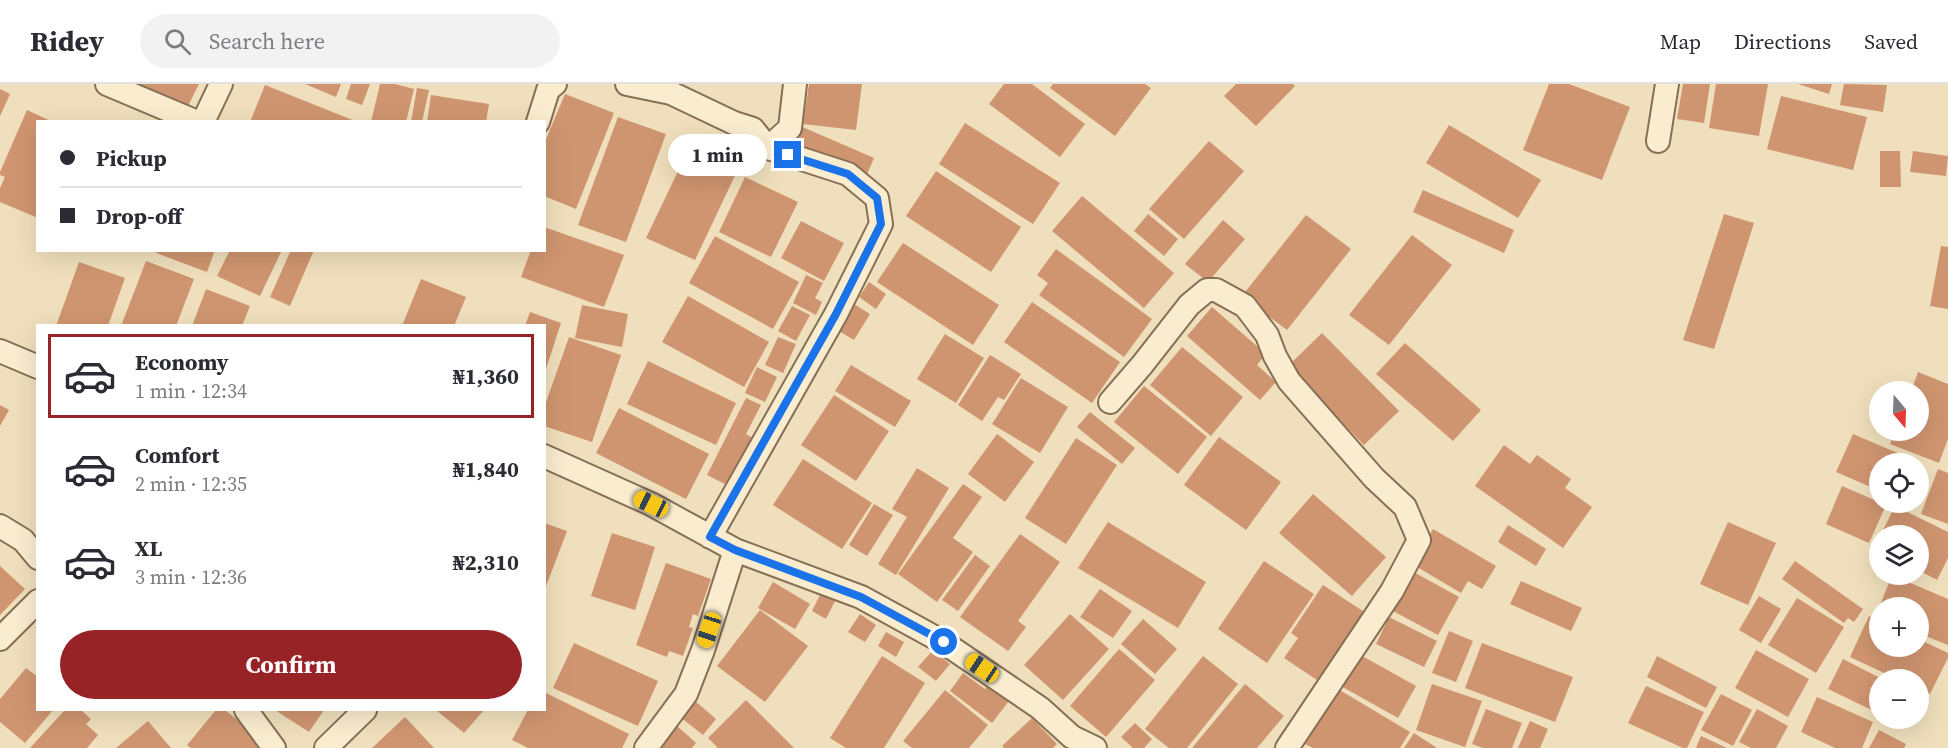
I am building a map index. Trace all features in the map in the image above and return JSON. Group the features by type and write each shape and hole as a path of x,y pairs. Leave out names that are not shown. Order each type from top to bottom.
{"street":[{"path":"107,84 192,120"},
{"path":"204,120 221,84"},
{"path":"539,120 548,90 555,84"},
{"path":"627,84 671,93 734,123 753,129 768,148 848,174 877,198 881,224 836,314 710,537"},
{"path":"768,148 790,128 795,84"},
{"path":"1658,141 1666,84"},
{"path":"1110,402 1189,305 1207,290 1216,290 1245,306 1267,335 1289,381 1374,478 1405,507 1419,540 1392,591 1287,748"},
{"path":"0,351 36,366"},
{"path":"546,457 651,504 735,550 861,597 944,642 1040,708 1072,737 1095,748"},
{"path":"0,526 23,540 36,556"},
{"path":"646,748 686,694 703,650 735,550"},
{"path":"0,639 36,603"},
{"path":"247,711 274,748"},
{"path":"326,748 364,711"}],"building":[{"path":"133,84 199,84 186,110"},
{"path":"305,84 341,84 336,97"},
{"path":"351,84 370,84 362,105 346,99"},
{"path":"380,84 395,84 414,89 406,120 371,120"},
{"path":"809,84 862,84 856,130 803,124"},
{"path":"1004,84 1032,84 1085,124 1060,157 989,104"},
{"path":"1053,84 1145,84 1151,88 1115,136 1050,88"},
{"path":"1236,84 1293,84 1295,86 1256,126 1224,96"},
{"path":"1549,84 1569,84 1630,107 1602,180 1523,150"},
{"path":"1683,84 1710,84 1704,123 1677,119"},
{"path":"1716,84 1768,84 1759,136 1709,128"},
{"path":"1798,84 1832,84 1829,94"},
{"path":"1844,84 1887,85 1883,112 1840,105"},
{"path":"265,85 352,120 251,120"},
{"path":"417,88 429,90 422,120 411,120"},
{"path":"0,89 10,94 0,116"},
{"path":"565,94 614,113 576,209 546,197 546,139"},
{"path":"431,95 489,104 486,120 427,120"},
{"path":"1781,96 1867,117 1853,170 1767,149"},
{"path":"27,110 49,120 36,120 36,217 0,202 0,188 5,177 0,175"},
{"path":"618,117 666,134 626,242 578,225"},
{"path":"965,123 1060,183 1033,224 939,164"},
{"path":"798,125 874,158 865,179 789,145"},
{"path":"1449,125 1541,180 1518,218 1426,163"},
{"path":"1209,141 1244,171 1184,239 1149,209"},
{"path":"692,142 740,165 695,260 646,238"},
{"path":"1880,151 1900,151 1901,187 1880,187"},
{"path":"1913,151 1948,156 1946,176 1910,172"},
{"path":"936,171 1021,227 991,272 906,216"},
{"path":"745,177 798,202 771,257 719,232"},
{"path":"1423,190 1514,230 1504,253 1413,212"},
{"path":"1082,196 1174,273 1144,308 1052,231"},
{"path":"1148,214 1178,239 1164,256 1134,231"},
{"path":"1724,214 1754,223 1714,349 1683,340"},
{"path":"1306,215 1351,249 1287,330 1242,296"},
{"path":"1223,220 1245,239 1208,282 1185,264"},
{"path":"801,221 844,243 824,281 781,258"},
{"path":"546,228 624,255 604,307 521,277 530,252 546,252"},
{"path":"1412,235 1452,265 1389,345 1349,315"},
{"path":"715,236 799,282 773,329 689,283"},
{"path":"903,243 999,305 973,345 877,282"},
{"path":"1941,246 1948,247 1948,309 1930,306"},
{"path":"1056,249 1152,319 1124,357 1039,295 1048,283 1037,275"},
{"path":"156,252 214,252 207,272"},
{"path":"229,252 281,252 260,296 217,276"},
{"path":"290,252 313,252 290,306 270,297"},
{"path":"146,261 194,279 177,324 122,324"},
{"path":"79,262 125,278 109,324 57,324"},
{"path":"806,275 823,283 815,298 822,302 816,315 793,303"},
{"path":"421,279 466,297 455,324 403,324"},
{"path":"869,282 886,294 876,309 859,297"},
{"path":"206,289 250,306 243,324 193,324"},
{"path":"688,296 769,342 744,387 662,342"},
{"path":"1032,302 1120,362 1092,403 1004,342"},
{"path":"854,304 870,314 854,340 837,330"},
{"path":"582,305 628,314 622,347 575,338"},
{"path":"792,306 810,315 796,341 778,331"},
{"path":"1212,307 1266,354 1257,365 1276,382 1260,400 1187,336"},
{"path":"530,312 561,323 546,369 546,324 526,324"},
{"path":"1322,333 1399,411 1364,445 1287,367"},
{"path":"945,334 984,358 956,403 917,379"},
{"path":"569,337 621,355 592,442 546,427 546,402"},
{"path":"778,337 796,344 783,373 765,365"},
{"path":"1405,343 1481,410 1453,441 1376,374"},
{"path":"1182,347 1243,397 1211,436 1150,385"},
{"path":"990,355 1021,374 1004,400 998,397 982,421 958,405"},
{"path":"648,361 736,403 716,445 627,404"},
{"path":"851,365 911,401 895,427 835,391"},
{"path":"757,367 777,377 765,402 745,393"},
{"path":"1918,372 1948,384 1948,439 1939,463 1929,459 1929,453 1913,453 1890,444 1891,441 1929,441 1929,381 1915,381"},
{"path":"1021,378 1068,407 1040,453 992,424"},
{"path":"1144,386 1207,437 1178,474 1114,422"},
{"path":"834,395 889,431 856,481 801,445"},
{"path":"746,398 761,405 746,434 753,438 729,486 707,475"},
{"path":"0,405 9,410 0,426"},
{"path":"619,408 709,454 686,499 596,453"},
{"path":"1090,412 1135,448 1122,464 1077,427"},
{"path":"997,434 1034,462 1005,502 968,474"},
{"path":"1853,434 1898,453 1869,453 1869,486 1836,472"},
{"path":"1219,437 1281,482 1246,530 1184,485"},
{"path":"1076,438 1117,465 1066,544 1025,518"},
{"path":"1504,445 1530,464 1537,455 1571,479 1565,488 1592,507 1563,548 1475,486"},
{"path":"803,459 872,503 842,549 773,505"},
{"path":"917,468 949,488 896,575 878,564 907,517 892,509"},
{"path":"1938,469 1948,473 1948,524 1921,514 1929,513 1929,493"},
{"path":"963,484 982,497 953,538 973,552 937,602 898,574"},
{"path":"1842,486 1869,498 1869,513 1882,513 1877,525 1869,525 1869,543 1826,524"},
{"path":"1313,494 1386,557 1352,596 1279,533"},
{"path":"874,504 893,515 867,556 849,545"},
{"path":"1892,513 1909,513 1948,532 1948,558 1937,580 1929,576 1929,525 1886,525"},
{"path":"1108,522 1206,582 1178,628 1078,568"},
{"path":"1728,522 1776,543 1748,605 1700,584"},
{"path":"546,524 567,531 546,586"},
{"path":"1508,525 1546,549 1536,566 1498,542"},
{"path":"1433,529 1496,566 1482,589 1468,581 1461,593 1412,564"},
{"path":"612,533 655,547 635,610 591,596"},
{"path":"1020,534 1060,562 1018,621 1026,627 1008,651 960,617"},
{"path":"975,555 990,566 958,611 942,600"},
{"path":"1264,561 1314,594 1267,663 1218,629"},
{"path":"1795,561 1863,609 1854,622 1848,618 1844,623 1782,579"},
{"path":"666,563 711,579 698,616 693,614 689,627 693,628 683,656 669,651 667,657 636,645"},
{"path":"0,566 25,589 0,615"},
{"path":"1412,571 1459,597 1438,635 1391,610"},
{"path":"1521,581 1582,608 1571,631 1510,604"},
{"path":"773,582 810,604 795,629 758,608"},
{"path":"1323,585 1366,613 1320,682 1284,658 1298,638 1291,633"},
{"path":"1888,585 1915,585 1948,599 1948,645 1929,637 1929,597 1883,597"},
{"path":"1100,589 1132,611 1113,638 1080,617"},
{"path":"821,593 835,601 826,619 812,611"},
{"path":"1759,596 1781,609 1761,643 1739,630"},
{"path":"1797,598 1844,627 1816,673 1768,645"},
{"path":"760,610 808,646 765,702 717,666"},
{"path":"860,614 876,625 865,642 848,632"},
{"path":"1070,614 1109,649 1063,700 1024,665"},
{"path":"1869,616 1869,657 1929,657 1929,644 1948,653 1948,658 1930,694 1929,669 1876,669 1850,657"},
{"path":"1389,617 1437,641 1424,667 1376,644"},
{"path":"1143,619 1177,649 1155,674 1121,644"},
{"path":"1449,631 1473,641 1456,682 1432,673"},
{"path":"886,632 904,642 896,657 878,646"},
{"path":"574,643 658,681 638,726 553,688"},
{"path":"1482,643 1573,677 1555,722 1465,688"},
{"path":"1119,649 1155,680 1106,737 1070,706"},
{"path":"933,650 950,664 936,681 918,667"},
{"path":"1756,650 1809,679 1788,717 1735,688"},
{"path":"1357,653 1416,686 1398,718 1339,685"},
{"path":"882,656 925,683 884,748 846,748 830,738"},
{"path":"1203,656 1238,684 1187,748 1169,748 1145,729"},
{"path":"1657,656 1717,687 1706,708 1647,677"},
{"path":"1843,659 1869,672 1869,709 1828,689"},
{"path":"26,668 36,676 36,711 52,711 25,743 0,722 0,699"},
{"path":"963,673 985,689 990,681 1012,697 992,723 950,691"},
{"path":"1245,684 1284,716 1257,748 1192,748"},
{"path":"1432,684 1482,701 1465,747 1416,730"},
{"path":"1646,686 1704,712 1687,748 1628,723"},
{"path":"1338,689 1410,732 1400,748 1313,748 1305,744"},
{"path":"945,690 988,725 969,748 912,748 903,741"},
{"path":"546,693 629,734 622,748 528,748 512,740 527,711 546,711"},
{"path":"1721,694 1752,710 1733,746 1701,730"},
{"path":"1817,697 1869,720 1870,729 1862,748 1835,748 1801,732"},
{"path":"694,700 716,719 703,735 680,717"},
{"path":"746,700 794,748 718,748 708,738"},
{"path":"1486,709 1522,723 1512,748 1483,748 1472,744"},
{"path":"1757,709 1788,726 1776,748 1751,748 1739,742"},
{"path":"64,711 82,711 91,719 86,724 98,735 87,748 30,748"},
{"path":"215,711 226,711 265,742 260,748 191,748 187,745"},
{"path":"277,711 323,711 309,732"},
{"path":"437,711 483,711 464,733"},
{"path":"405,717 434,748 372,748"},
{"path":"1032,718 1057,744 1053,748 1004,748 1002,746"},
{"path":"148,721 171,748 116,748"},
{"path":"1530,721 1548,729 1540,748 1518,748"},
{"path":"1135,723 1152,739 1144,748 1133,748 1121,737"},
{"path":"676,725 696,743 692,748 654,748"},
{"path":"1879,730 1906,744 1904,748 1869,748"},
{"path":"1414,733 1437,748 1404,748"},
{"path":"1701,736 1727,748 1696,748"}],"route":[{"path":"788,155 848,174 877,198 881,224 836,314 710,537 735,550 861,597 944,642"}]}
